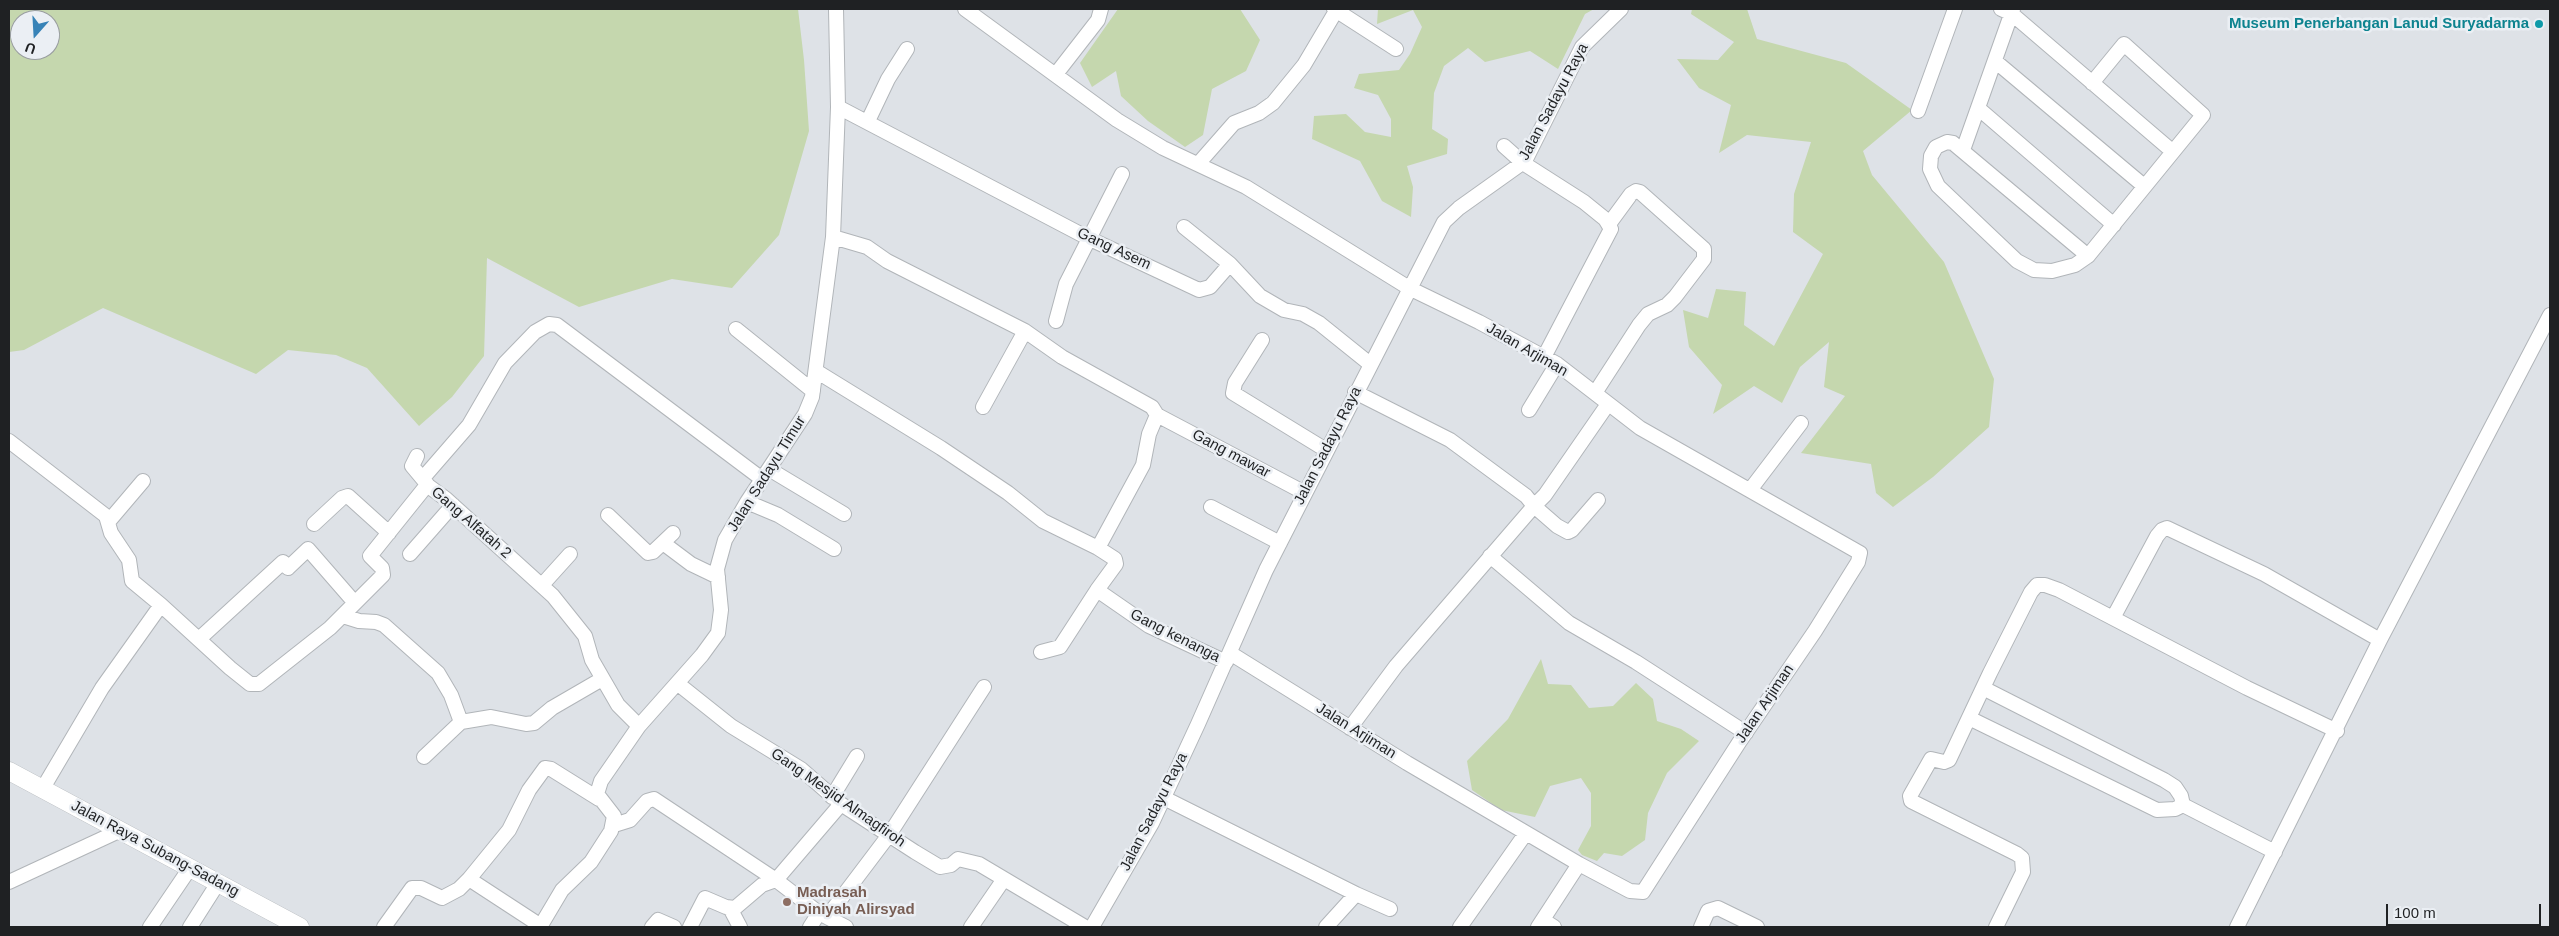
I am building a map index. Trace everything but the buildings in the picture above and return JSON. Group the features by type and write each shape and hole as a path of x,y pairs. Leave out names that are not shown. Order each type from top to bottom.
{"main road":[{"name":"Jalan Raya Subang-Sadang","path":"9,771 300,927"}],"street":[{"name":"Jalan Sadayu Timur","path":"599,798 598,788 601,781 639,726 712,642 720,628 719,558 725,540 746,502 805,414 813,391 833,237 838,107 836,9"},
{"name":"Jalan Arjiman","path":"965,9 1117,120 1163,148 1246,187 1409,288 1557,364 1640,428 1856,549 1861,557 1815,631 1746,732 1643,892 1630,891 1579,864 1228,657"},
{"path":"1056,74 1098,20 1100,9"},
{"name":"Jalan Sadayu Raya","path":"1092,927 1164,798 1280,542 1409,288 1450,216 1523,163 1586,41 1622,9"},
{"path":"1918,111 1955,9"},
{"path":"1198,164 1234,123 1259,113 1273,103 1304,66 1335,10 1396,49"},
{"path":"1963,150 1995,61 2009,10 2172,151"},
{"path":"2088,256 1953,142 1941,143 1931,156 1930,169 1938,186 2017,261 2034,270 2052,271 2075,265 2088,256 2203,115 2124,44 2092,83"},
{"path":"868,121 888,80 907,49"},
{"path":"1995,61 2144,186"},
{"name":"Gang Asem","path":"838,107 868,121 1088,238 1199,290 1210,287 1230,264"},
{"path":"1978,108 2114,224"},
{"path":"1504,146 1523,163 1584,202 1609,224"},
{"path":"1056,321 1066,284 1122,174"},
{"path":"1544,357 1609,235 1609,224 1631,194 1636,191 1640,192 1704,249 1704,259 1675,297 1667,304 1648,314 1638,325 1594,393"},
{"path":"1184,227 1230,264 1260,296 1284,310 1303,314 1319,323 1370,364"},
{"name":"Gang mawar","path":"833,237 866,247 887,261 1025,331 1062,357 1152,407 1157,415 1305,493"},
{"path":"2237,927 2337,731 2380,640 2550,315"},
{"path":"417,456 412,466 425,481 469,425 505,363 535,332 550,324 557,325 766,474 844,514"},
{"path":"736,329 813,391"},
{"path":"983,408 1025,331"},
{"path":"1262,340 1234,383 1233,393 1326,450"},
{"path":"1529,410 1557,364"},
{"path":"816,371 949,453 1008,493 1043,521 1098,548 1115,559 1116,564 1060,647 1040,652"},
{"path":"1355,392 1450,440 1526,496 1534,506 1557,526 1568,532 1572,530 1598,500"},
{"path":"1350,728 1396,666 1490,556 1545,496 1608,404"},
{"path":"1098,548 1143,465 1149,434 1157,415"},
{"path":"1750,490 1801,422"},
{"path":"9,441 101,511 109,521 112,533 130,560 132,581 198,639 283,562 288,568 308,549 355,603"},
{"name":"Gang Alfatah 2","path":"198,639 230,668 250,684 255,685 343,616 383,575 382,568 370,556 425,481 542,585 584,636 602,679 618,705 639,726"},
{"path":"109,521 143,482"},
{"path":"314,524 342,498 348,496 389,532"},
{"path":"746,502 778,515 834,549"},
{"path":"410,554 453,505"},
{"path":"1211,507 1280,542"},
{"path":"608,515 646,552 651,553 668,538 691,564 718,577"},
{"path":"2113,618 2157,536 2162,530 2168,528 2264,574 2380,640"},
{"path":"542,585 570,554"},
{"path":"1490,556 1569,623 1636,662 1746,732"},
{"path":"1996,927 2023,872 2022,858 1910,798 1931,759 1946,762 1949,760 2031,592 2038,585 2052,587 2246,688 2337,731"},
{"name":"Gang kenanga","path":"1097,590 1149,626 1228,657"},
{"path":"42,788 102,688 161,605"},
{"path":"343,616 384,625 438,673 451,696 461,722"},
{"path":"424,757 461,722 491,716 526,724 534,723 552,708 602,679"},
{"name":"Gang Mesjid Almagfiroh","path":"677,683 731,726 801,769 836,800 940,867 951,865 958,859 964,859 1004,878 1085,927"},
{"path":"810,927 823,915 889,835 984,687"},
{"path":"1983,688 2164,780 2178,792 2183,806 2275,852"},
{"path":"1969,718 2157,810 2175,809 2183,806"},
{"path":"690,927 705,898 730,908 739,906 762,885 776,880 836,800 858,756"},
{"path":"384,927 412,888 421,888 442,898 459,889 509,830 529,790 545,768 551,769 599,798 614,816 614,825 600,850 584,870 562,890 541,926 469,879"},
{"path":"1164,798 1356,894 1390,909"},
{"path":"614,825 630,820 647,800 654,799 776,880 823,915 846,927"},
{"path":"9,882 119,831"},
{"path":"1460,927 1526,833"},
{"path":"1545,925 1579,864"},
{"path":"150,927 190,868"},
{"path":"971,927 1004,878"},
{"path":"190,927 218,883"},
{"path":"1326,927 1356,894"},
{"path":"730,908 740,927"},
{"path":"1700,927 1708,911 1718,908 1757,927"},
{"path":"652,927 658,920 674,927"}],"green space":[{"path":"9,9 798,9 809,131 779,235 732,288 672,279 579,307 487,258 484,356 452,397 419,426 367,368 336,355 288,350 256,374 103,308 24,350 9,352"},
{"path":"1118,9 1240,9 1260,40 1246,71 1212,89 1203,135 1185,147 1148,121 1121,96 1116,71 1092,87 1080,63"},
{"path":"1378,9 1594,9 1585,14 1558,69 1530,51 1485,62 1468,48 1444,66 1434,93 1432,129 1448,139 1447,154 1407,166 1413,187 1411,217 1382,201 1360,161 1312,139 1314,116 1346,114 1365,132 1391,137 1391,119 1378,95 1354,88 1359,74 1399,70 1410,54 1422,27 1413,10 1377,24"},
{"path":"1692,9 1747,9 1757,39 1846,63 1912,110 1863,151 1872,175 1944,262 1994,379 1989,427 1933,477 1893,507 1876,493 1871,464 1801,453 1845,396 1824,387 1829,342 1800,367 1782,403 1754,386 1713,414 1722,385 1689,347 1683,310 1708,318 1716,289 1746,292 1744,325 1774,346 1823,254 1793,232 1794,194 1811,142 1747,135 1719,153 1731,105 1699,88 1677,59 1718,60 1734,42 1691,14"},
{"path":"1541,659 1548,684 1571,685 1589,708 1613,706 1636,683 1653,699 1657,721 1681,729 1699,741 1667,773 1648,813 1645,840 1622,856 1604,853 1597,861 1582,855 1578,850 1591,826 1591,793 1581,778 1550,786 1535,817 1501,810 1472,790 1467,761 1508,719"}],"place":[{"name":"Museum Penerbangan Lanud Suryadarma","path":"2539,24"},
{"name":"Madrasah Diniyah Alirsyad","path":"787,902"}]}
